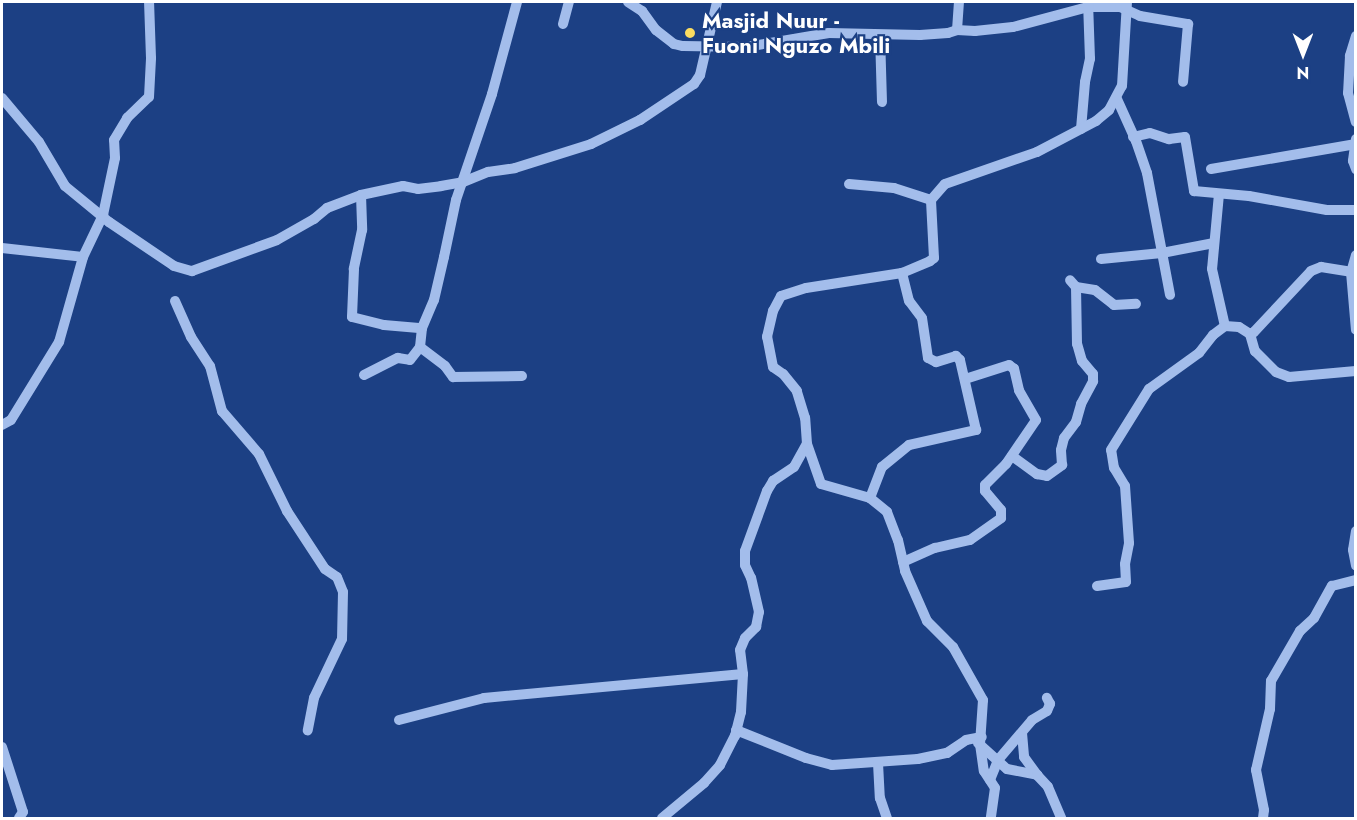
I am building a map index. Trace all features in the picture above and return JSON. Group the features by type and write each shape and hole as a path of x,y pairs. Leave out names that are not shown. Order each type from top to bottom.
{"street":[{"path":"2,425 11,420 58,342 83,257 103,215 115,158 114,140 127,118 149,97 151,58 149,2"},
{"path":"364,375 398,358 410,360 420,346 422,328 434,300 463,182 498,75 517,2"},
{"path":"563,24 569,2"},
{"path":"628,2 642,11 656,30 675,44 705,46 754,46 829,33 880,35 975,31 1013,27 1088,4 1128,7 1188,24 1183,82"},
{"path":"2,98 39,141 65,186 174,266 192,271 277,240 314,219 327,208 361,195 403,186 418,189 463,182 488,172 515,168 567,153 640,120 694,84 702,67 717,2"},
{"path":"957,30 959,2"},
{"path":"1082,129 1085,82 1090,59 1088,4"},
{"path":"991,819 995,795 984,771 981,740 983,700 953,647 927,621 903,562 887,513 870,498 821,484 807,444 805,418 797,391 783,374 773,367 767,337 773,311 780,296 806,288 902,273 934,258 931,200 945,184 1037,152 1082,129 1110,110 1122,86 1128,7"},
{"path":"880,35 882,102"},
{"path":"1356,36 1350,56 1348,93 1356,122"},
{"path":"1117,99 1147,173 1170,295"},
{"path":"1133,137 1150,133 1169,139 1185,137 1192,190 1327,210 1356,210"},
{"path":"1211,169 1355,142 1353,161 1356,169"},
{"path":"849,184 894,188 931,200"},
{"path":"1219,194 1212,269 1225,326"},
{"path":"361,195 362,230 352,290 352,317 384,325 422,328"},
{"path":"1101,259 1162,253 1214,243"},
{"path":"2,248 83,257"},
{"path":"1356,255 1351,272 1356,330"},
{"path":"1250,334 1311,271 1321,267 1351,272"},
{"path":"870,498 882,467 909,445 976,430 965,379 956,356 936,362 928,358 922,318 909,301 902,273"},
{"path":"1012,456 1037,474 1047,476 1062,465 1061,450 1064,438 1076,422 1081,404 1093,381 1093,374 1082,361 1077,344 1073,283 1095,290 1114,305 1136,304"},
{"path":"175,301 191,337 210,366 222,411 259,454 287,511 325,569 337,577 343,592 342,639 314,698 308,730"},
{"path":"1097,586 1126,582 1125,564 1129,543 1125,486 1114,468 1111,450 1149,389 1199,353 1213,335 1225,326 1239,327 1250,334 1255,351 1276,372 1289,377 1356,371"},
{"path":"420,346 445,366 453,377 522,376"},
{"path":"903,562 935,548 970,540 1001,518 1001,510 985,491 985,484 1012,456 1036,420 1019,390 1014,369 1010,365 965,379"},
{"path":"665,817 720,765 736,730 741,712 743,674 740,650 745,638 756,627 759,612 751,578 745,565 745,551 767,491 773,481 794,466 807,444"},
{"path":"1356,531 1353,550 1356,566"},
{"path":"1263,819 1264,810 1256,770 1270,709 1271,681 1300,630 1314,618 1332,586 1356,580"},
{"path":"399,720 484,698 743,674"},
{"path":"990,780 998,760 1032,720 1047,711 1050,704 1047,698"},
{"path":"736,730 806,758 831,765 878,763 947,753 966,740 981,740 1008,769 1037,775"},
{"path":"1022,733 1024,757 1048,787 1061,819"},
{"path":"2,747 23,812 19,819"},
{"path":"878,763 880,798 887,819"}],"place":[{"name":"Masjid Nuur - Fuoni Nguzo Mbili","path":"690,33"}]}
